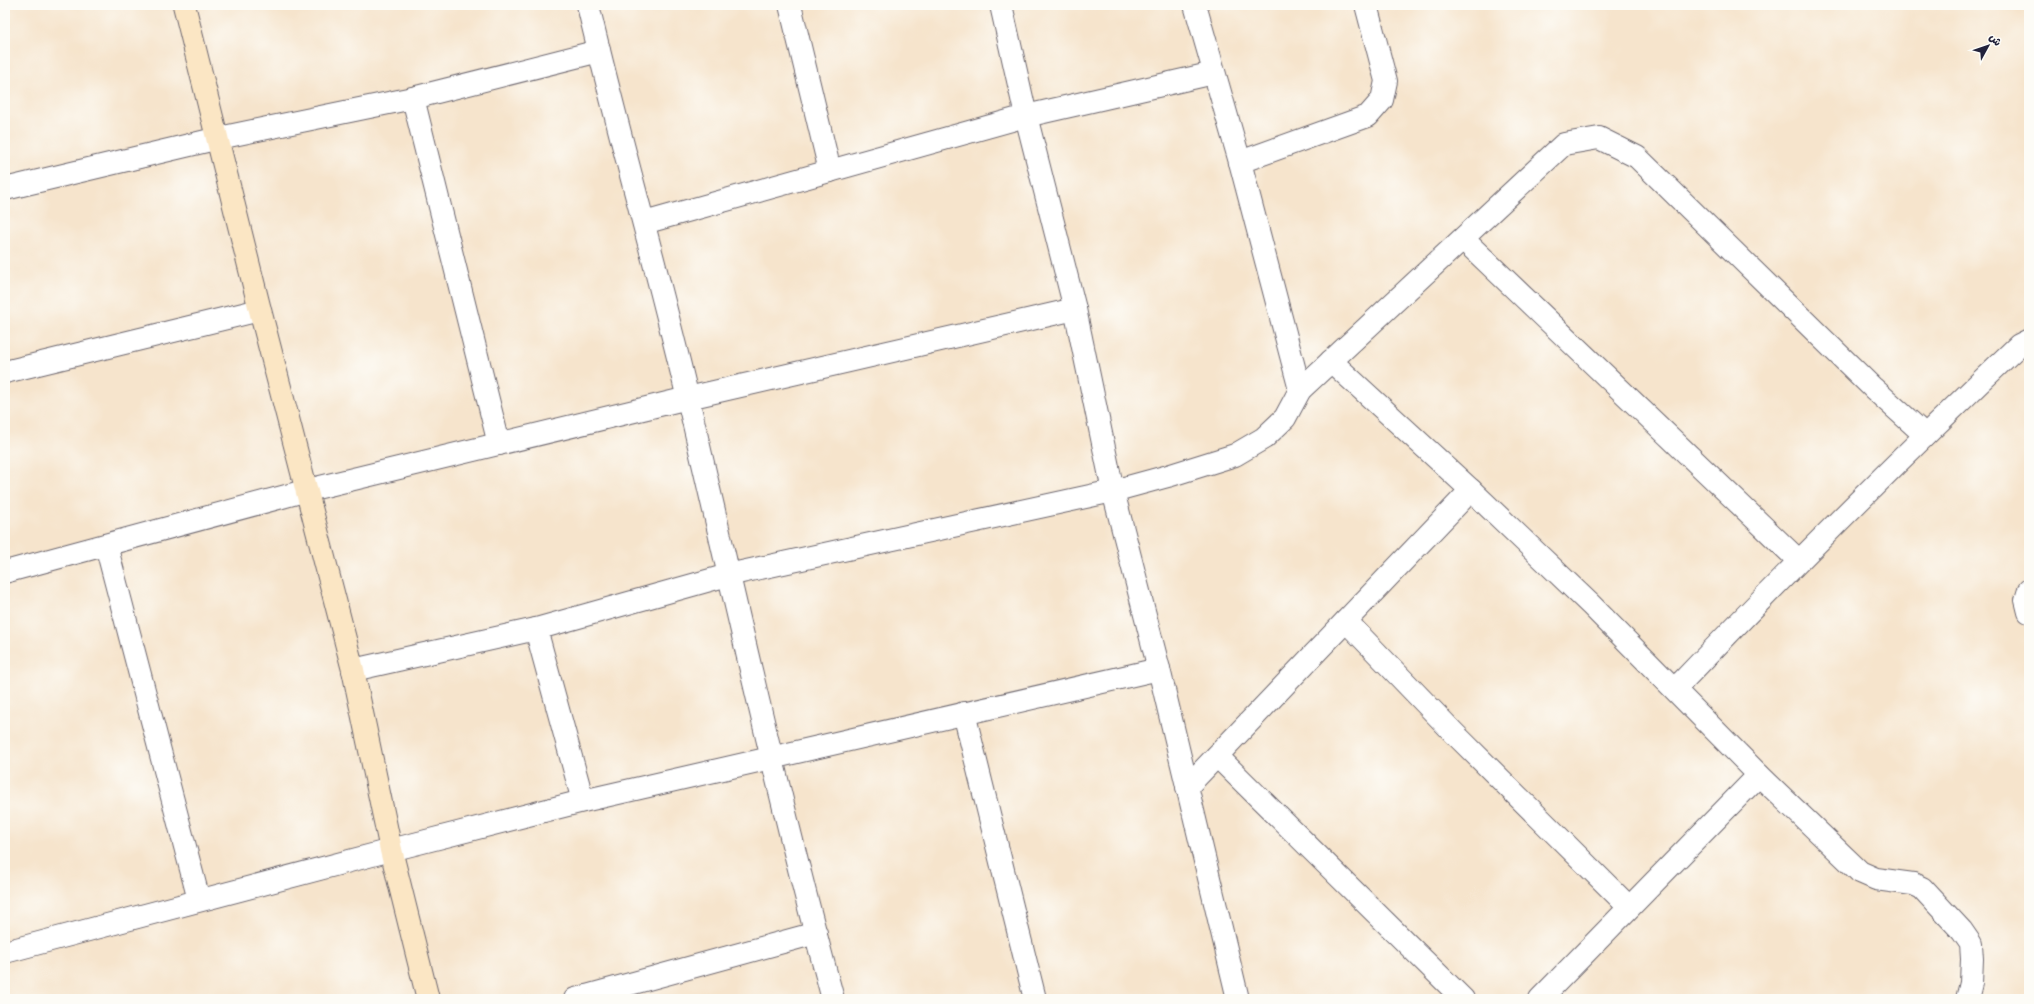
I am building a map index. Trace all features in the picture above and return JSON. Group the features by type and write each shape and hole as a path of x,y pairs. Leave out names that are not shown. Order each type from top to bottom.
{"main road":[{"path":"184,5 260,310 354,670 391,850 428,999"}],"street":[{"path":"588,5 688,398 728,575 772,757 816,934 834,999"},
{"path":"790,5 830,170"},
{"path":"1001,5 1026,116 1075,309 1113,491 1159,668 1238,999"},
{"path":"1195,5 1240,162 1300,390"},
{"path":"1240,162 1368,116 1382,100 1386,80 1366,5"},
{"path":"5,189 218,138 413,98 599,51"},
{"path":"644,223 1026,116 1214,73"},
{"path":"413,98 499,444"},
{"path":"354,670 536,629 728,575 1113,491 1235,454 1264,438 1285,418 1300,390 1564,144 1599,138 1637,157 1873,388 1925,435"},
{"path":"1463,239 1798,560"},
{"path":"5,572 308,490 688,398 1075,309"},
{"path":"5,372 260,310"},
{"path":"1675,690 1798,560 2019,345 2029,340"},
{"path":"1331,361 1472,490 1591,605 1759,775 1860,872 1876,879 1913,884 1922,888 1962,931 1971,944 1970,983 1967,999"},
{"path":"1187,787 1472,490"},
{"path":"106,545 199,900"},
{"path":"2029,590 2026,600 2029,612"},
{"path":"1346,620 1454,733 1629,907"},
{"path":"536,629 583,802"},
{"path":"5,952 391,850 583,802 1159,668"},
{"path":"964,713 1035,999"},
{"path":"1217,756 1463,999"},
{"path":"1540,999 1759,775"},
{"path":"575,999 622,993 816,934"}]}
